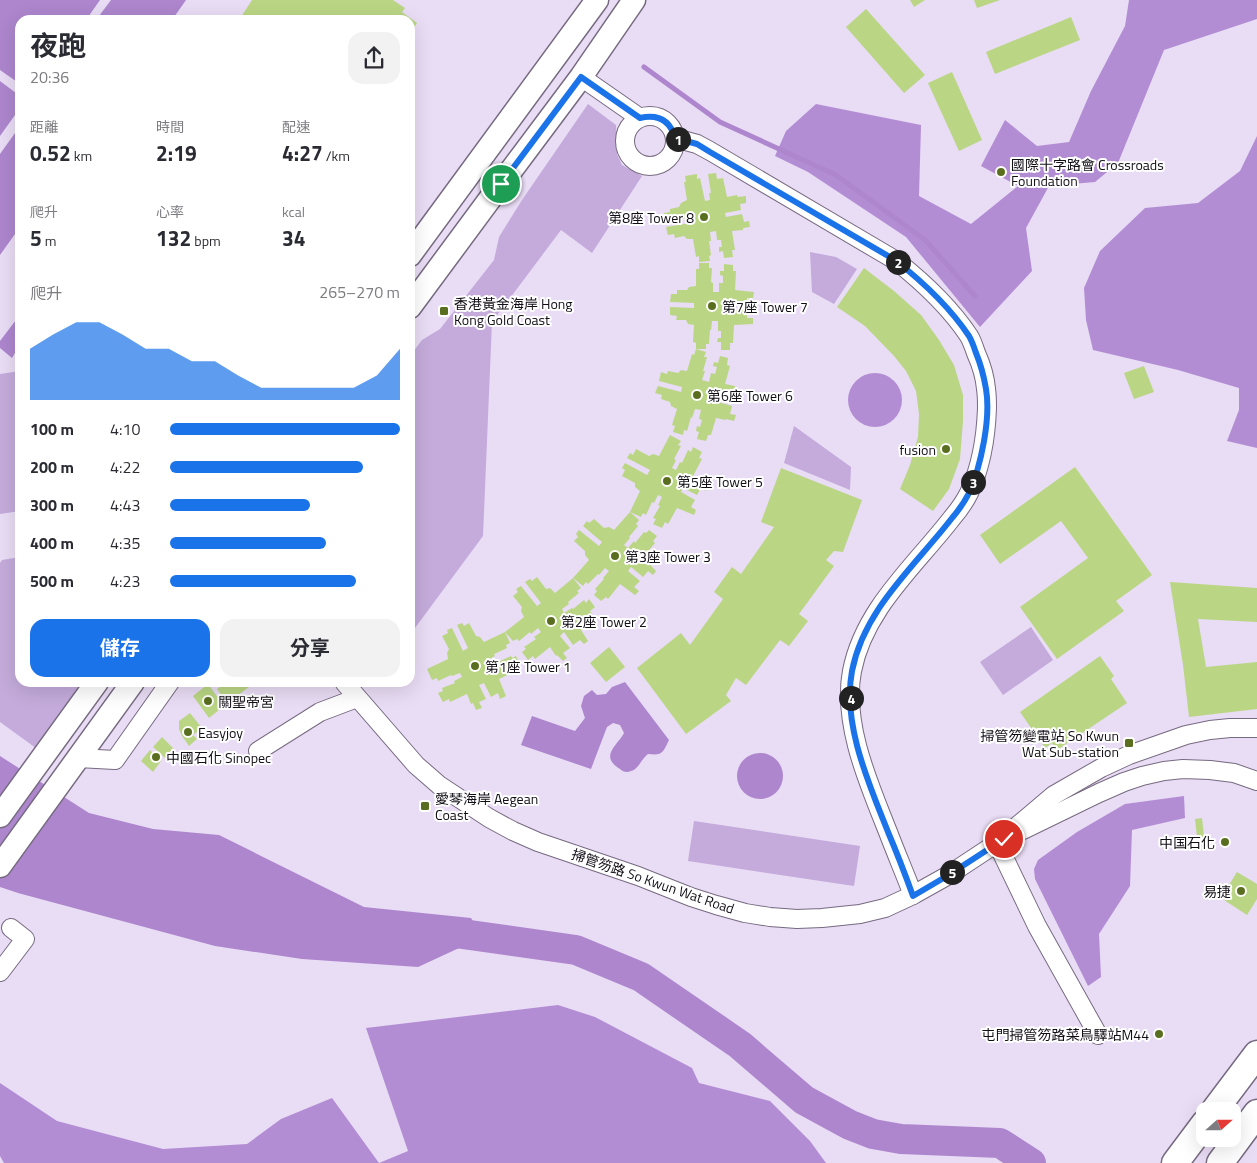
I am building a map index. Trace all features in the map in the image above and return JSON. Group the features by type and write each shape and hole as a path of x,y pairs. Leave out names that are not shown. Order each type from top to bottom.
{"highway":[{"path":"1221,1102 1257,1054"},
{"path":"1220,1163 1257,1114"},
{"path":"1175,1163 1196,1136"}],"main road":[{"path":"415,248 597,0"},
{"path":"415,300 581,77 634,0"},
{"path":"0,816 93,687"},
{"path":"0,866 129,687"}],"street":[{"path":"581,77 640,118"},
{"path":"655,117 668,124 673,131 675,138 671,155 666,161 658,165 642,165 634,161 629,154 626,146 628,130 640,118 655,117"},
{"path":"675,138 697,144 895,260 914,275 955,317 970,337 981,364 987,391 985,434 976,472 968,494 953,517 886,596 863,635 852,671 850,691 851,716 859,751 873,795 913,896"},
{"path":"74,764 114,760 166,687"},
{"name":"掃管笏路 So Kwun Wat Road","path":"348,687 416,765 439,785 489,818 538,842 638,876 691,897 745,913 770,917 822,918 860,914 885,908 913,896 947,876 1001,841 1054,796 1101,768 1129,755 1186,735 1230,728 1257,728"},
{"path":"258,751 320,712 357,698"},
{"name":"掃管笏路 So Kwun Wat Road","path":"1001,841 1099,793 1142,776 1183,769 1210,770 1234,773 1257,781"},
{"path":"1001,841 1037,926 1098,1035"},
{"path":"0,972 25,939 11,928"}],"shaded area":[{"path":"0,0 186,0 176,15 15,15 15,234 0,255"},
{"path":"1129,0 1257,0 1257,19 1164,50 1118,163 1095,182 1049,186 1026,228 1032,271 980,327 906,237 808,172 775,156 786,131 816,104 921,125 919,196 971,224 1018,186 981,166 1005,120 1037,146 1069,142 1091,91 1125,26"},
{"path":"588,104 616,125 617,154 622,165 642,176 592,253 561,230 492,322 483,536 415,628 415,349 422,340 440,329 494,260 499,237"},
{"path":"1257,136 1257,448 1227,441 1239,410 1239,388 1178,370 1093,350 1086,320 1084,288 1100,251 1145,208 1198,203 1240,171"},
{"path":"810,252 836,257 857,269 834,304 812,292"},
{"path":"15,321 15,353 12,358 0,348 0,341"},
{"path":"15,372 15,512 0,514 0,374"},
{"path":"875,373 885,375 894,381 900,390 902,400 900,410 894,419 885,425 875,427 865,425 856,419 850,410 848,400 850,390 856,381 865,375"},
{"path":"794,426 851,467 850,490 784,463"},
{"path":"15,558 15,687 86,687 40,751 0,722 0,563 2,560"},
{"path":"1031,627 1053,660 1003,695 980,662"},
{"path":"625,682 669,740 660,754 648,754 634,770 624,771 611,760 610,755 624,733 620,725 613,723 607,727 591,769 521,745 532,716 575,731 585,718 581,706 584,696 592,690 597,695 606,694 612,687"},
{"path":"760,753 773,757 779,763 783,776 779,789 773,795 760,799 747,795 741,789 737,776 741,763 747,757"},
{"path":"0,756 89,813 153,829 219,835 364,907 471,918 483,937 418,967 302,959 215,946 0,887"},
{"path":"1184,796 1185,818 1132,830 1130,886 1099,934 1101,977 1088,986 1035,879 1034,869 1038,860 1077,832 1125,804"},
{"path":"694,821 860,846 854,886 688,861"},
{"path":"558,1005 595,1017 692,1068 699,1083 770,1101 810,1141 826,1163 379,1163 408,1151 366,1028"},
{"path":"0,1083 57,1121 163,1149 247,1144 281,1119 332,1098 379,1163 4,1163 0,1156"}],"pier":[{"path":"100,0 111,0 100,15 90,15"},
{"path":"0,70 15,80 15,92 0,81"},
{"path":"15,115 15,133 0,154 0,136"}],"building":[{"path":"252,0 393,0 405,8 402,12 406,15 242,15"},
{"path":"910,0 925,0 914,7"},
{"path":"974,0 1000,0 977,8"},
{"path":"866,9 925,75 904,93 846,27"},
{"path":"1071,17 1080,40 995,74 986,52"},
{"path":"952,72 982,140 959,151 928,83"},
{"name":"第8座 Tower 8","path":"716,173 717,179 723,178 727,197 746,196 746,203 740,204 741,210 725,213 726,217 742,214 744,222 749,221 750,227 732,231 735,250 732,250 733,257 724,258 723,251 719,252 719,247 722,247 721,240 717,240 716,231 710,232 710,261 699,262 699,256 696,257 693,239 687,239 684,236 675,238 674,234 668,235 666,227 690,223 689,218 665,221 664,213 679,207 681,203 687,200 685,176 697,174 697,179 700,178 705,201 710,200 709,193 711,193 708,174"},
{"name":"第7座 Tower 7","path":"699,263 709,263 709,268 712,268 711,282 713,283 713,292 719,292 719,283 723,283 723,276 720,275 720,271 724,271 724,264 733,265 733,271 736,271 735,290 754,292 753,298 747,298 747,306 730,305 730,310 747,310 747,318 753,318 753,324 734,325 733,343 730,343 730,350 721,350 721,342 717,342 718,338 721,338 721,331 718,331 718,321 712,321 709,344 706,344 706,349 696,349 696,343 693,342 694,325 688,324 686,320 676,320 677,316 670,315 670,307 694,308 694,303 670,302 671,294 677,294 677,290 687,290 689,287 696,286 696,269 699,269"},
{"path":"864,268 921,315 954,365 963,395 960,459 949,489 933,511 900,489 910,465 918,437 919,414 916,391 906,371 894,356 865,326 837,307"},
{"name":"第6座 Tower 6","path":"696,349 706,352 704,357 707,357 702,380 709,382 711,373 715,374 717,367 713,366 714,362 718,363 720,356 728,358 727,365 730,366 725,384 742,390 741,396 735,394 733,402 716,397 715,401 732,406 730,414 736,415 734,421 716,418 711,435 708,435 706,441 697,439 699,432 696,431 697,426 700,427 702,420 699,419 701,410 695,409 687,431 684,430 683,435 673,432 675,426 672,425 677,409 671,406 670,402 661,399 662,395 655,393 658,386 681,392 682,387 659,381 661,372 667,374 668,371 678,373 681,370 687,371 692,354 694,355"},
{"path":"1144,366 1154,392 1134,399 1124,373"},
{"name":"第5座 Tower 5","path":"670,435 681,441 678,445 681,446 674,459 676,460 672,468 676,470 680,462 682,463 688,450 691,452 693,447 702,452 699,458 702,459 693,476 709,486 706,491 701,488 697,495 683,488 681,492 695,500 691,507 696,510 694,515 677,508 668,524 665,522 662,528 653,524 656,519 653,518 660,506 658,505 662,497 658,495 654,503 652,502 646,515 643,513 641,517 630,512 640,491 635,487 635,483 622,476 625,470 622,468 625,463 647,475 650,470 627,458 630,453 633,455 636,449 649,456 653,454 659,456"},
{"path":"1075,467 1152,575 1116,601 1124,611 1057,659 1020,607 1088,558 1061,521 1000,564 980,535"},
{"path":"781,468 862,500 843,552 834,551 826,560 834,566 799,614 808,621 789,646 780,640 746,685 736,678 726,695 731,701 686,734 637,668 681,633 690,645 723,599 714,592 732,567 741,574 774,527 761,522"},
{"name":"第3座 Tower 3","path":"630,512 639,520 636,524 638,526 624,545 628,548 644,532 646,533 649,530 657,536 653,541 655,543 643,557 656,571 653,575 648,571 643,577 631,567 628,571 640,581 634,587 639,591 635,595 620,584 608,599 606,597 601,601 594,595 597,591 595,589 609,571 605,568 588,584 586,582 583,586 573,578 589,560 585,555 585,551 574,541 578,537 576,534 579,530 599,546 602,542 583,526 587,521 589,523 594,519 604,528 609,527 614,530"},
{"name":"第2座 Tower 2","path":"537,577 546,589 550,588 555,593 573,578 581,588 577,591 579,593 562,609 564,613 573,609 584,600 586,603 589,599 595,607 590,611 592,614 578,625 588,641 584,644 580,640 573,645 564,632 560,636 570,648 563,653 567,658 563,661 556,656 550,647 535,659 533,656 528,660 522,652 526,649 524,647 536,639 534,637 541,632 538,628 519,641 517,639 513,641 505,632 524,617 521,611 522,607 513,596 518,592 516,589 521,586 537,606 541,603 525,582 530,579 532,581"},
{"path":"1170,582 1257,588 1257,622 1198,619 1206,667 1257,662 1257,709 1189,717"},
{"name":"第1座 Tower 1","path":"462,623 464,626 469,623 476,636 480,637 484,642 505,632 510,643 506,645 507,648 494,654 495,656 487,660 489,664 497,660 498,662 511,656 512,658 516,656 520,665 514,668 516,671 499,679 506,696 500,699 498,693 491,697 484,683 479,685 486,699 479,702 482,708 476,710 467,694 450,702 449,699 443,702 438,693 443,691 442,688 455,683 454,681 462,677 460,673 438,681 437,678 432,680 427,669 448,659 447,653 449,649 442,636 448,633 447,630 452,628 463,651 468,648 457,625"},
{"path":"609,647 625,667 606,682 590,663"},
{"path":"1100,656 1114,676 1111,679 1127,703 1057,750 1052,743 1045,748 1020,712"},
{"name":"關聖帝宮","path":"204,687 210,687 224,706 209,718 193,696"},
{"path":"220,687 249,687 227,703 217,689"},
{"name":"Easyjoy","path":"190,713 202,728 193,735 197,739 189,746 179,729 179,721"},
{"path":"162,737 173,748 165,758 153,747"},
{"path":"150,750 161,761 153,772 141,761"},
{"path":"1202,818 1205,845 1198,846 1195,819"},
{"name":"易捷","path":"1237,872 1257,884 1257,899 1247,915 1221,898"}],"waterway":[{"path":"644,67 720,122 836,175 925,240 975,296"},
{"path":"441,931 576,950 641,977 740,1045 804,1100 850,1125 873,1134 901,1139 1000,1143 1031,1163"}],"place":[{"name":"國際十字路會 Crossroads Foundation","path":"1001,172"},
{"name":"第8座 Tower 8","path":"704,217"},
{"name":"第7座 Tower 7","path":"712,306"},
{"name":"香港黃金海岸 Hong Kong Gold Coast","path":"444,311"},
{"name":"第6座 Tower 6","path":"697,395"},
{"name":"fusion","path":"946,449"},
{"name":"第5座 Tower 5","path":"667,481"},
{"name":"第3座 Tower 3","path":"615,556"},
{"name":"第2座 Tower 2","path":"551,621"},
{"name":"第1座 Tower 1","path":"475,666"},
{"name":"關聖帝宮","path":"208,701"},
{"name":"Easyjoy","path":"188,732"},
{"name":"掃管笏變電站 So Kwun Wat Sub-station","path":"1129,743"},
{"name":"中國石化 Sinopec","path":"156,757"},
{"name":"愛琴海岸 Aegean Coast","path":"425,806"},
{"name":"中国石化","path":"1225,842"},
{"name":"易捷","path":"1241,891"},
{"name":"屯門掃管笏路菜鳥驛站M44","path":"1159,1034"}],"route":[{"path":"501,184 581,77 640,118 655,117 662,120 668,124 675,138 697,144 895,260 914,275 955,317 970,337 981,364 987,391 985,434 982,451 968,494 953,517 886,596 863,635 852,671 850,691 851,716 859,751 873,795 913,896 1004,839"}]}
